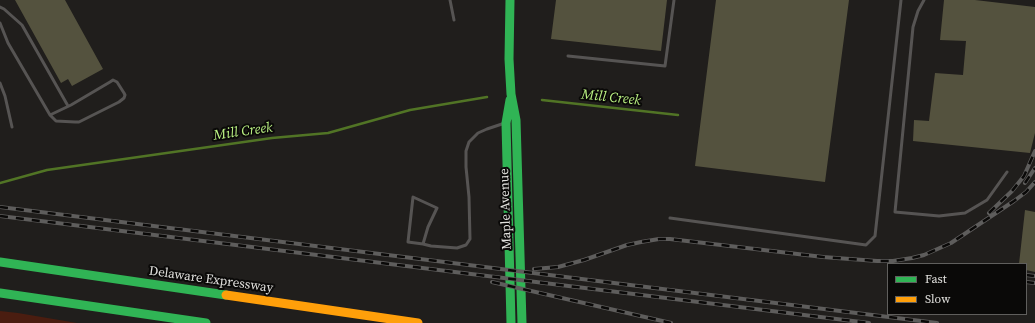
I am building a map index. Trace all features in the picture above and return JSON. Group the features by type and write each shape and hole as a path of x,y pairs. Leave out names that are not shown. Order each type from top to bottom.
{"main road":[{"name":"Maple Avenue","path":"510,0 509,59 511,94 516,120 522,323"},
{"name":"Maple Avenue","path":"511,94 506,123 511,323"},
{"name":"Delaware Expressway","path":"0,262 418,323"},
{"path":"0,293 206,323"}],"lane":[{"path":"450,0 454,20"},
{"path":"568,56 665,66 674,0"},
{"path":"670,218 866,245 875,236 901,0"},
{"path":"924,0 918,11 913,27 895,212 939,216 965,213 987,200 1007,172"},
{"path":"0,7 22,25 68,106"},
{"path":"0,23 8,44 50,115 56,121 79,122 119,102 125,96 117,82 113,80 50,115"},
{"path":"0,83 5,96 12,127"},
{"path":"423,244 428,227 437,208 413,197 408,242 423,244 457,248 466,245 470,239 466,151 469,142 478,133 506,123"}],"shaded area":[{"path":"0,311 18,313 77,323 0,323"}],"building":[{"path":"15,0 65,0 103,69 72,86 68,79 61,83"},
{"path":"556,0 667,0 661,51 551,39"},
{"path":"716,0 849,0 825,182 695,166"},
{"path":"944,0 975,0 1035,7 1035,133 1030,153 913,141 914,120 929,121 935,73 963,75 966,41 940,40"},
{"path":"1025,210 1035,212 1035,272 1027,270 1027,263 1019,263"}],"waterway":[{"name":"Mill Creek","path":"0,183 47,170 272,138 328,133 410,110 487,97"},
{"name":"Mill Creek","path":"542,100 678,115"}],"railway":[{"path":"989,213 1012,191 1024,176 1035,151"},
{"path":"1025,183 1035,168"},
{"path":"534,269 558,267 584,260 627,245 659,239 670,239 823,257 877,261 893,261 912,258 924,255 951,243 1014,201 1026,192 1035,182"},
{"path":"0,207 937,323"},
{"path":"0,216 869,323"},
{"path":"1027,275 1035,276"},
{"path":"492,282 671,323"},
{"path":"1027,282 1035,283"}],"traffic: fast":[{"path":"510,0 509,59 511,94 516,120 522,323"},
{"path":"510,100 506,123 511,323"},
{"path":"0,262 226,295"},
{"path":"0,293 206,323"}],"traffic: slow":[{"path":"226,295 418,323"}]}
